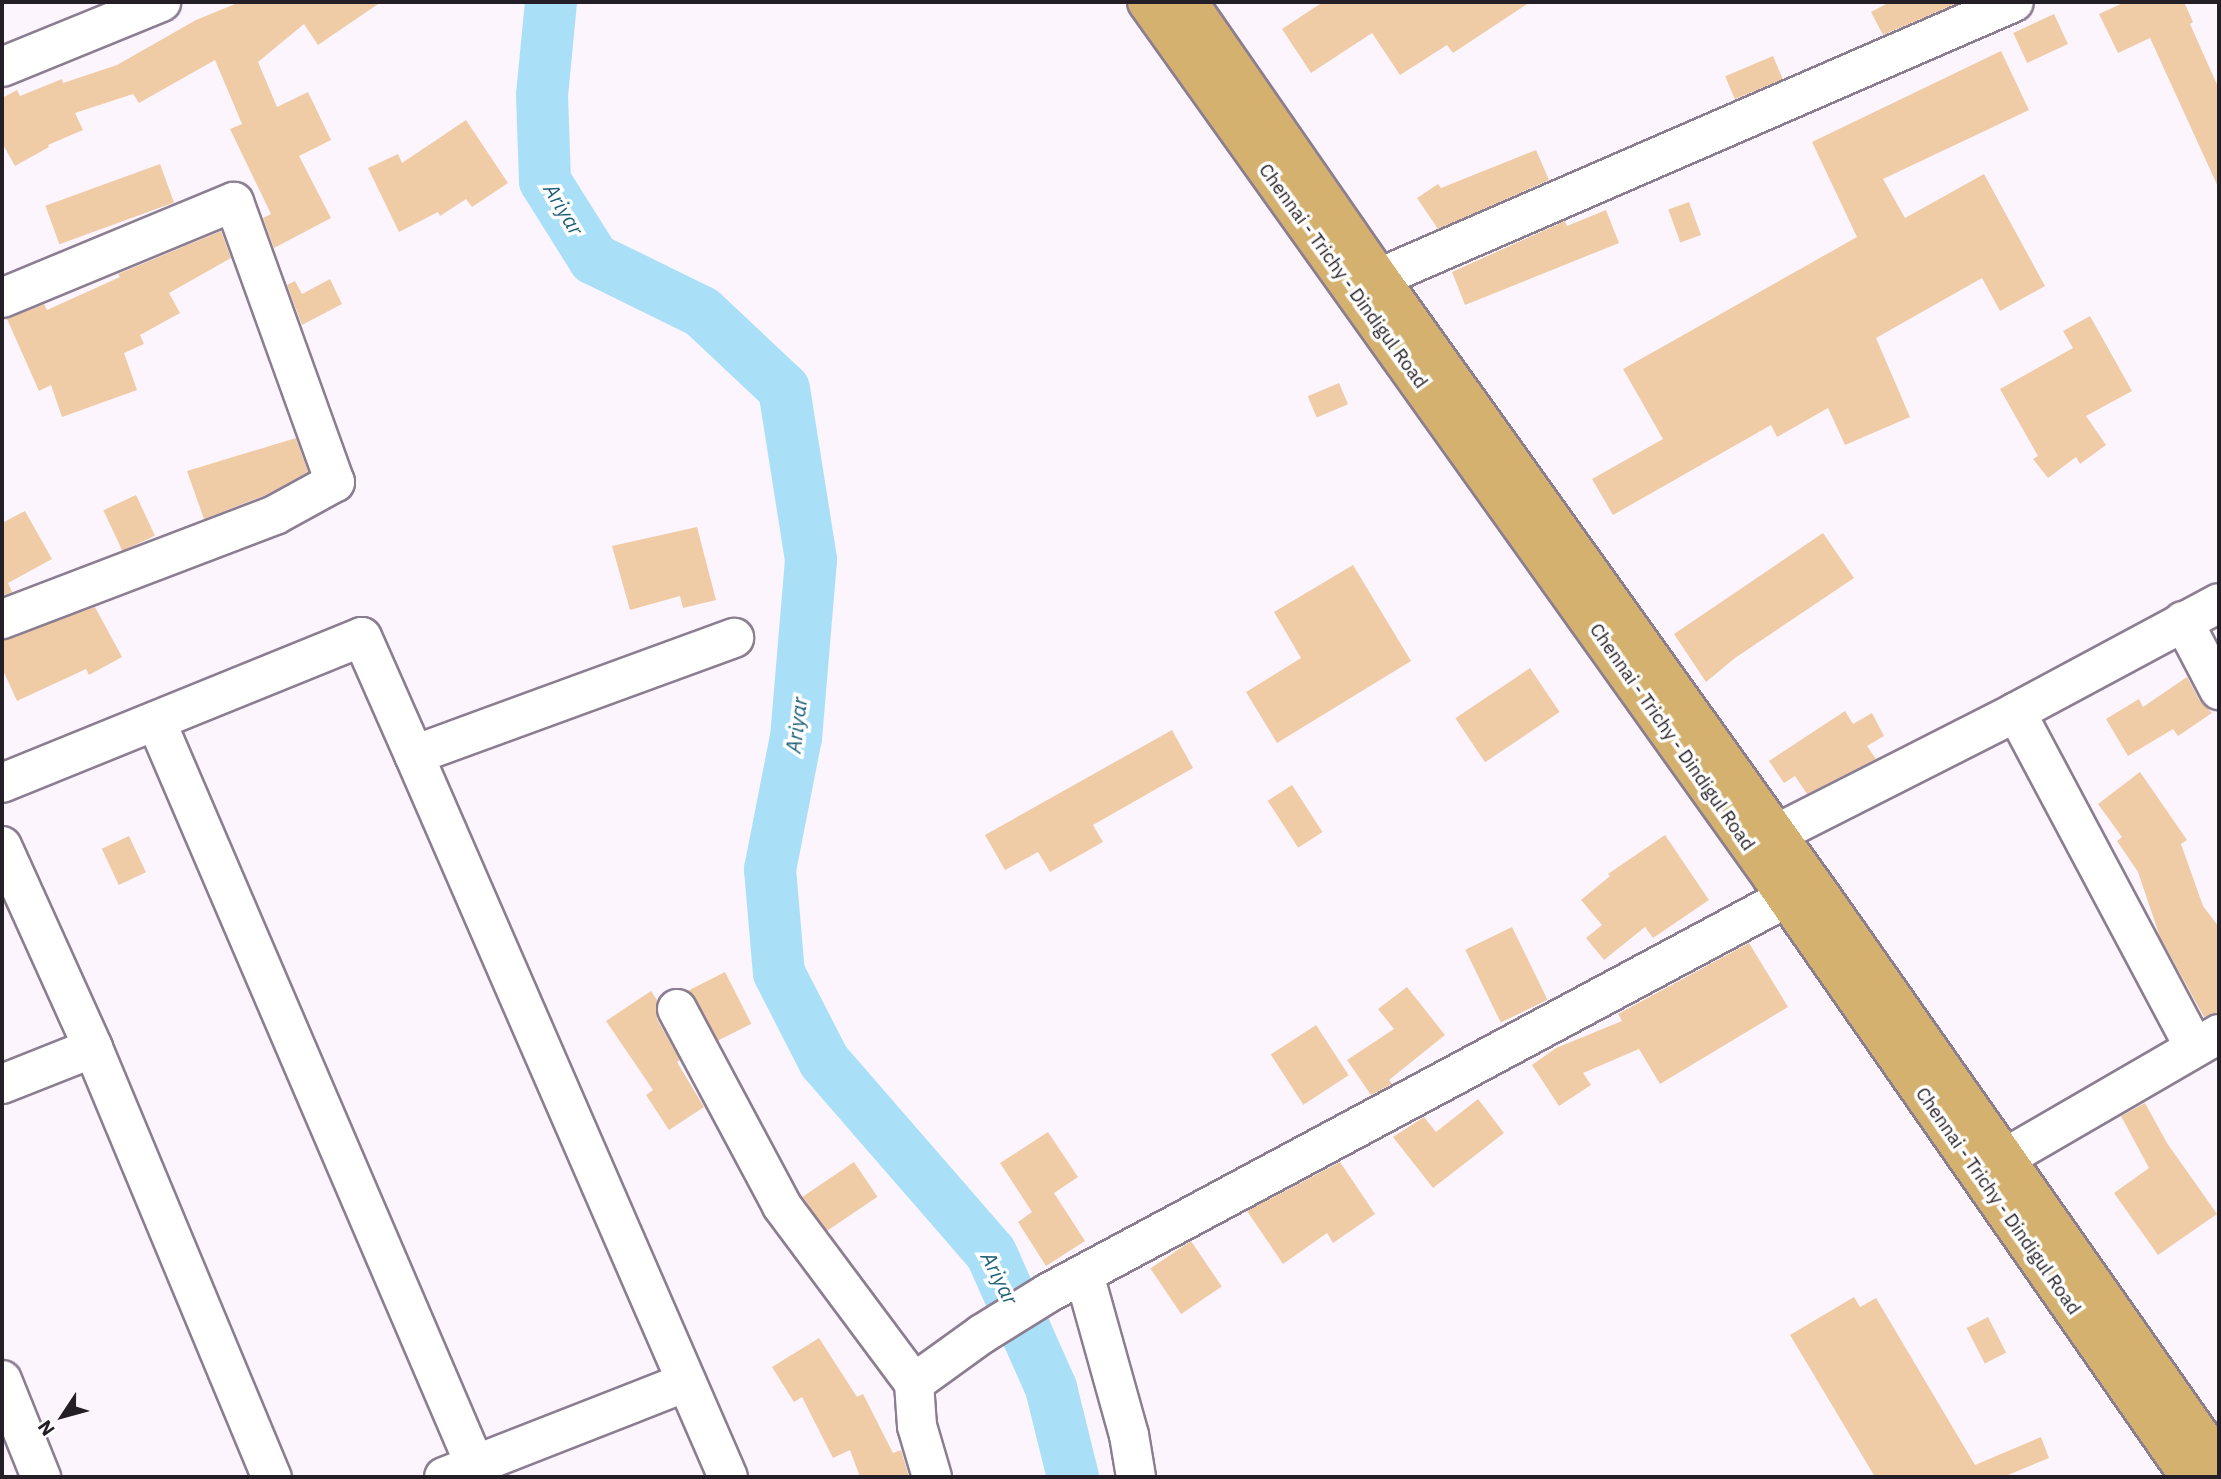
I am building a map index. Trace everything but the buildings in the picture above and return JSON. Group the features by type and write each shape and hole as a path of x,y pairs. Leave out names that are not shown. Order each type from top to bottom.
{"highway":[{"name":"Chennai - Trichy - Dindigul Road","path":"1147,2 1786,898 2190,1477"},
{"name":"Chennai - Trichy - Dindigul Road","path":"1188,2 1379,278 1776,834 2219,1464"}],"street":[{"path":"2,67 161,2"},
{"path":"1379,278 2014,2"},
{"path":"2,298 234,202 335,482 275,515 2,619"},
{"path":"1776,834 2016,712 2219,603"},
{"path":"2183,621 2219,690"},
{"path":"2,783 362,637 728,1477"},
{"path":"414,755 734,638"},
{"path":"2005,1158 2206,1041 2016,712"},
{"path":"156,721 459,1471 686,1382"},
{"path":"2,846 93,1048 272,1477"},
{"path":"914,1383 982,1334 1048,1293 1786,898"},
{"path":"677,1009 782,1206 914,1383 917,1426 932,1477"},
{"path":"2,1084 93,1048"},
{"path":"1084,1274 1129,1435 1136,1477"},
{"path":"2,1380 41,1477"}],"waterway":[{"name":"Ariyar","path":"551,2 542,95 545,181 594,259 702,312 784,389 811,560 796,737 770,869 779,973 824,1061 991,1253 1051,1388 1073,1477"}]}
